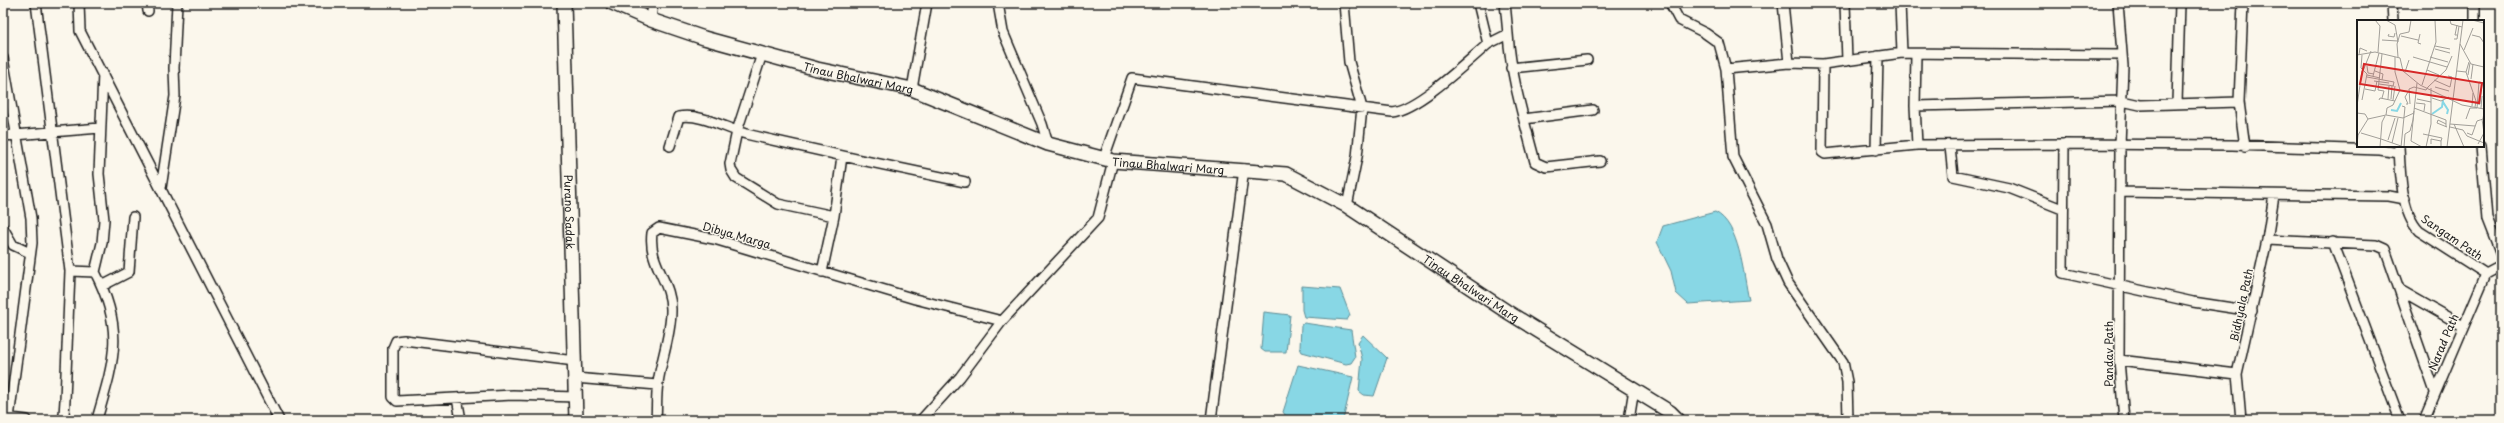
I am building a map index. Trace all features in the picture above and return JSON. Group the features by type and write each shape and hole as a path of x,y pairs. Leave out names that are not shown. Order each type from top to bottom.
{"street":[{"path":"36,3 54,132 70,271 65,400 64,416 62,420"},
{"path":"79,3 80,30 103,72 279,420"},
{"path":"161,188 175,96 174,68 177,3"},
{"name":"Purano Sadak","path":"564,3 576,420"},
{"name":"Tinau Bhalwari Marg","path":"612,3 651,20 762,54 830,72 912,89 1048,144 1109,159 1244,169 1286,174 1347,206 1506,311 1670,412 1678,420"},
{"path":"651,20 653,3"},
{"path":"912,89 927,3"},
{"path":"998,3 1002,32 1042,124 1048,144"},
{"path":"1344,3 1349,62 1362,108 1357,157 1347,206"},
{"path":"1478,3 1488,44"},
{"path":"1506,3 1511,68 1535,162 1546,168 1600,161"},
{"path":"1670,3 1679,20 1705,33 1719,43 1726,68 1733,157 1767,224 1777,259 1788,283 1843,362 1847,382 1848,420"},
{"path":"1782,3 1789,63"},
{"path":"1845,3 1847,61"},
{"path":"1900,3 1902,52"},
{"name":"Pandav Path","path":"2118,3 2122,55 2120,145 2121,287 2119,360 2124,420"},
{"path":"2177,103 2180,3"},
{"path":"2243,3 2239,102 2245,147"},
{"path":"2392,3 2393,20"},
{"path":"2475,3 2475,20"},
{"path":"921,420 960,377 1002,321 1098,218 1109,159 1132,78 1400,112 1416,103 1488,44 1508,34"},
{"path":"1726,68 1789,63 1823,64 1902,52 1916,54 2122,55"},
{"path":"762,54 737,131 730,164 736,178 778,204 834,216"},
{"path":"1916,54 1915,106 1917,145"},
{"path":"1876,150 1878,56"},
{"path":"3,58 31,218 30,253 6,417 27,420"},
{"path":"1511,68 1587,60"},
{"path":"1823,64 1822,153 1825,154 1917,145 1950,146 2064,144 2380,150 2399,149"},
{"path":"97,420 110,376 116,335 107,296 95,272 102,243 104,220 99,188 103,72"},
{"path":"1915,106 2122,101 2140,105 2239,102"},
{"path":"1524,119 1593,110"},
{"path":"670,146 679,117 688,116 737,131 842,156 965,182"},
{"path":"3,136 100,128"},
{"path":"2064,144 2062,209 2064,273 2121,287 2252,311"},
{"path":"1950,146 1953,176 2009,188 2062,209"},
{"path":"2481,147 2487,219 2501,255"},
{"name":"Sangam Path","path":"2399,149 2405,199 2409,218 2419,231 2486,274 2501,266"},
{"path":"822,272 834,216 842,156"},
{"path":"1211,420 1244,169"},
{"path":"2120,192 2389,196 2405,199"},
{"name":"Bidhyala Path","path":"2241,420 2237,374 2267,240 2274,195"},
{"path":"102,286 129,272 133,217"},
{"path":"3,228 13,245 30,253"},
{"name":"Dibya Marga","path":"656,420 657,385 671,312 669,291 652,253 652,233 654,229 659,228 714,239 915,300 1002,321"},
{"path":"2267,240 2333,242 2382,246 2387,252 2435,392"},
{"path":"2333,242 2400,420"},
{"path":"70,271 95,272"},
{"name":"Narad Path","path":"2424,420 2462,326 2486,274"},
{"path":"2400,290 2462,326"},
{"path":"575,361 404,340 396,341 393,348 393,397 397,401 404,402 513,395 575,397"},
{"path":"2119,360 2237,374"},
{"path":"575,378 657,385"},
{"path":"1629,420 1634,389"},
{"path":"457,398 461,420"}],"water":[{"path":"1715,212 1723,218 1730,227 1735,238 1749,300 1688,304 1676,293 1671,271 1657,242 1663,226"},
{"path":"1302,286 1340,289 1350,315 1347,320 1304,317 1302,310"},
{"path":"1264,312 1290,315 1286,352 1265,352 1261,349"},
{"path":"1304,323 1351,330 1355,357 1351,363 1346,364 1302,352 1300,348 1301,325"},
{"path":"1363,335 1387,358 1374,396 1364,395 1359,391 1362,359 1358,342"},
{"path":"1298,365 1353,377 1343,420 1288,419 1283,412"}]}
